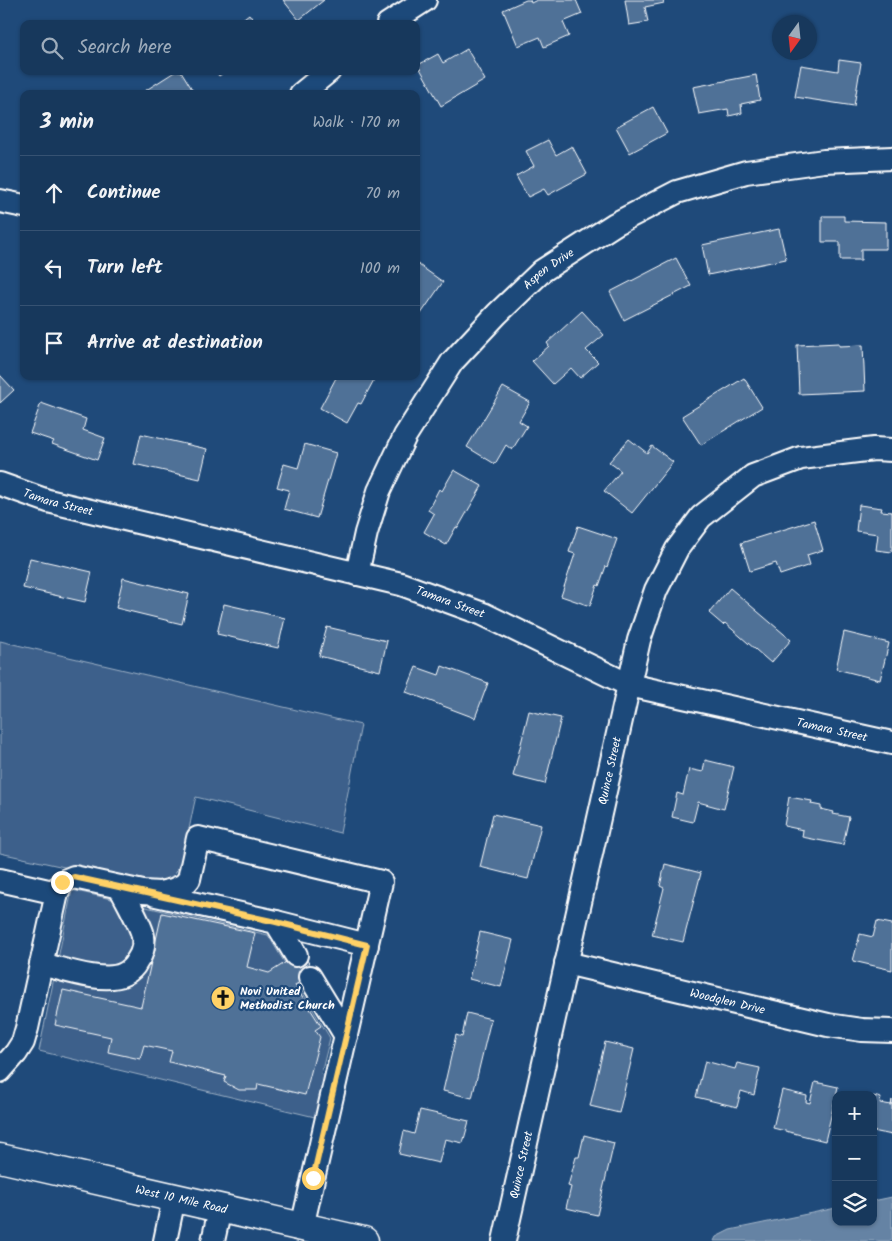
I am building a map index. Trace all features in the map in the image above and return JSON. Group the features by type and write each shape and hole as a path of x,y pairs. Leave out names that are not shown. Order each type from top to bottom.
{"main road":[{"name":"West 10 Mile Road","path":"0,1158 364,1241"}],"street":[{"path":"394,20 425,0"},
{"path":"305,90 324,75"},
{"name":"Aspen Drive","path":"357,574 366,533 380,491 405,436 452,362 497,314 542,271 615,224 677,192 746,172 824,161 892,158"},
{"path":"0,201 20,205"},
{"name":"Quince Street","path":"504,1241 639,640 656,590 677,549 702,517 753,476 801,458 874,449 892,450"},
{"name":"Tamara Street","path":"0,484 48,501 401,584 484,614 629,685 892,743"},
{"path":"143,892 160,893 184,885 189,879 198,838 382,882 302,1227"},
{"path":"0,1071 23,1042 28,1028 56,893 62,882 74,877 276,922 367,945"},
{"path":"0,880 56,893"},
{"path":"41,964 94,977 110,978 123,975 132,968 141,957 144,942 142,932 120,887"},
{"path":"276,922 296,955"},
{"name":"Woodglen Drive","path":"566,963 828,1025 862,1030 892,1031"},
{"path":"310,977 346,1036"},
{"path":"165,1241 174,1198"},
{"path":"213,1241 220,1209"}],"shaded area":[{"path":"0,641 361,725 340,833 196,797 180,863 172,876 165,880 153,881 78,870 0,853"},
{"path":"72,890 268,935 330,1038 321,1074 329,1077 319,1118 39,1051"},
{"path":"892,1197 892,1241 714,1241 716,1237 730,1230 832,1209 832,1226 877,1226 877,1200"}],"building":[{"path":"283,0 324,0 299,20"},
{"path":"530,0 531,3 537,0 576,0 582,14 563,22 569,36 544,47 540,37 518,46 503,10"},
{"path":"625,0 663,0 664,3 645,7 648,22 629,25"},
{"path":"249,14 253,20 241,20"},
{"path":"467,49 485,80 441,106 420,69 420,64 438,54 443,63"},
{"path":"839,60 861,63 854,106 795,97 801,65 838,71"},
{"path":"170,75 183,75 193,90 146,90"},
{"path":"756,75 760,100 741,104 742,113 729,116 728,109 699,114 693,87"},
{"path":"653,107 667,133 630,153 616,127"},
{"path":"548,140 556,155 572,146 587,174 548,195 544,189 528,197 516,176 534,166 526,151"},
{"path":"822,216 844,216 844,221 886,222 886,249 861,249 861,260 840,260 840,242 822,242"},
{"path":"779,229 786,259 708,275 702,245"},
{"path":"676,258 691,286 624,320 610,292"},
{"path":"420,266 443,282 420,315"},
{"path":"582,311 604,335 586,350 598,362 580,378 571,368 553,384 532,361 549,346 547,343"},
{"path":"839,343 839,346 863,345 865,391 799,394 797,345"},
{"path":"0,375 14,390 0,403"},
{"path":"744,378 762,407 701,445 682,416"},
{"path":"335,380 374,380 361,404 358,403 347,423 320,408"},
{"path":"503,387 530,402 519,421 527,426 512,450 506,445 495,464 467,447"},
{"path":"41,403 86,419 83,430 105,438 97,460 52,444 54,441 30,433"},
{"path":"141,434 207,449 200,479 134,464"},
{"path":"629,439 647,453 652,446 673,462 632,513 604,491 621,471 609,462"},
{"path":"305,444 336,453 317,518 284,509 289,490 277,487 284,464 298,468"},
{"path":"454,470 482,486 446,545 424,532 434,514 428,510 439,489 442,491"},
{"path":"859,505 882,508 881,511 892,512 892,552 876,550 878,534 856,531"},
{"path":"814,520 823,550 807,555 810,565 780,575 776,563 750,571 741,543"},
{"path":"578,526 617,539 590,606 561,596 575,554 569,552"},
{"path":"30,558 92,572 85,602 23,588"},
{"path":"123,578 189,594 182,624 116,608"},
{"path":"730,588 791,640 771,663 725,623 723,625 709,613"},
{"path":"224,604 285,618 278,648 217,634"},
{"path":"327,627 387,641 380,671 319,656"},
{"path":"844,632 889,643 880,680 836,669"},
{"path":"442,666 488,683 475,718 406,692 416,667 439,675"},
{"path":"529,711 561,718 545,784 513,776"},
{"path":"705,760 734,767 724,809 698,802 693,822 672,817 677,793 683,795 689,769 703,772"},
{"path":"789,797 812,801 811,804 821,806 821,809 834,812 833,814 849,817 843,845 802,837 803,830 784,826"},
{"path":"493,814 541,825 528,879 480,867"},
{"path":"665,864 701,873 683,942 652,935 664,888 660,886"},
{"name":"Novi United Methodist Church","path":"162,913 255,933 247,967 269,973 302,952 315,973 295,985 321,1026 315,1030 320,1037 305,1095 258,1084 257,1090 239,1090 224,1082 226,1076 169,1062 172,1051 144,1045 140,1059 108,1052 111,1037 55,1025 63,990 141,1007"},
{"path":"877,921 892,924 892,970 853,961 860,934 873,937"},
{"path":"480,932 513,940 501,987 469,979"},
{"path":"467,1013 491,1019 472,1098 443,1091 456,1035 462,1037"},
{"path":"605,1042 634,1049 619,1113 590,1106"},
{"path":"705,1061 735,1069 737,1063 760,1068 754,1095 741,1091 737,1107 696,1097"},
{"path":"815,1082 838,1087 837,1091 832,1091 832,1112 825,1141 773,1128 782,1090 807,1096 806,1102 810,1103"},
{"path":"877,1097 881,1098 880,1103 891,1105 892,1100 892,1135 877,1132"},
{"path":"420,1110 469,1121 463,1143 445,1139 439,1163 399,1154 404,1131 414,1134"},
{"path":"584,1135 614,1143 597,1215 566,1208 571,1187 568,1186 576,1157 579,1157"}],"place":[{"name":"Novi United Methodist Church","path":"223,998"}],"route":[{"path":"62,882 74,877 276,922 367,945 313,1178"}]}
